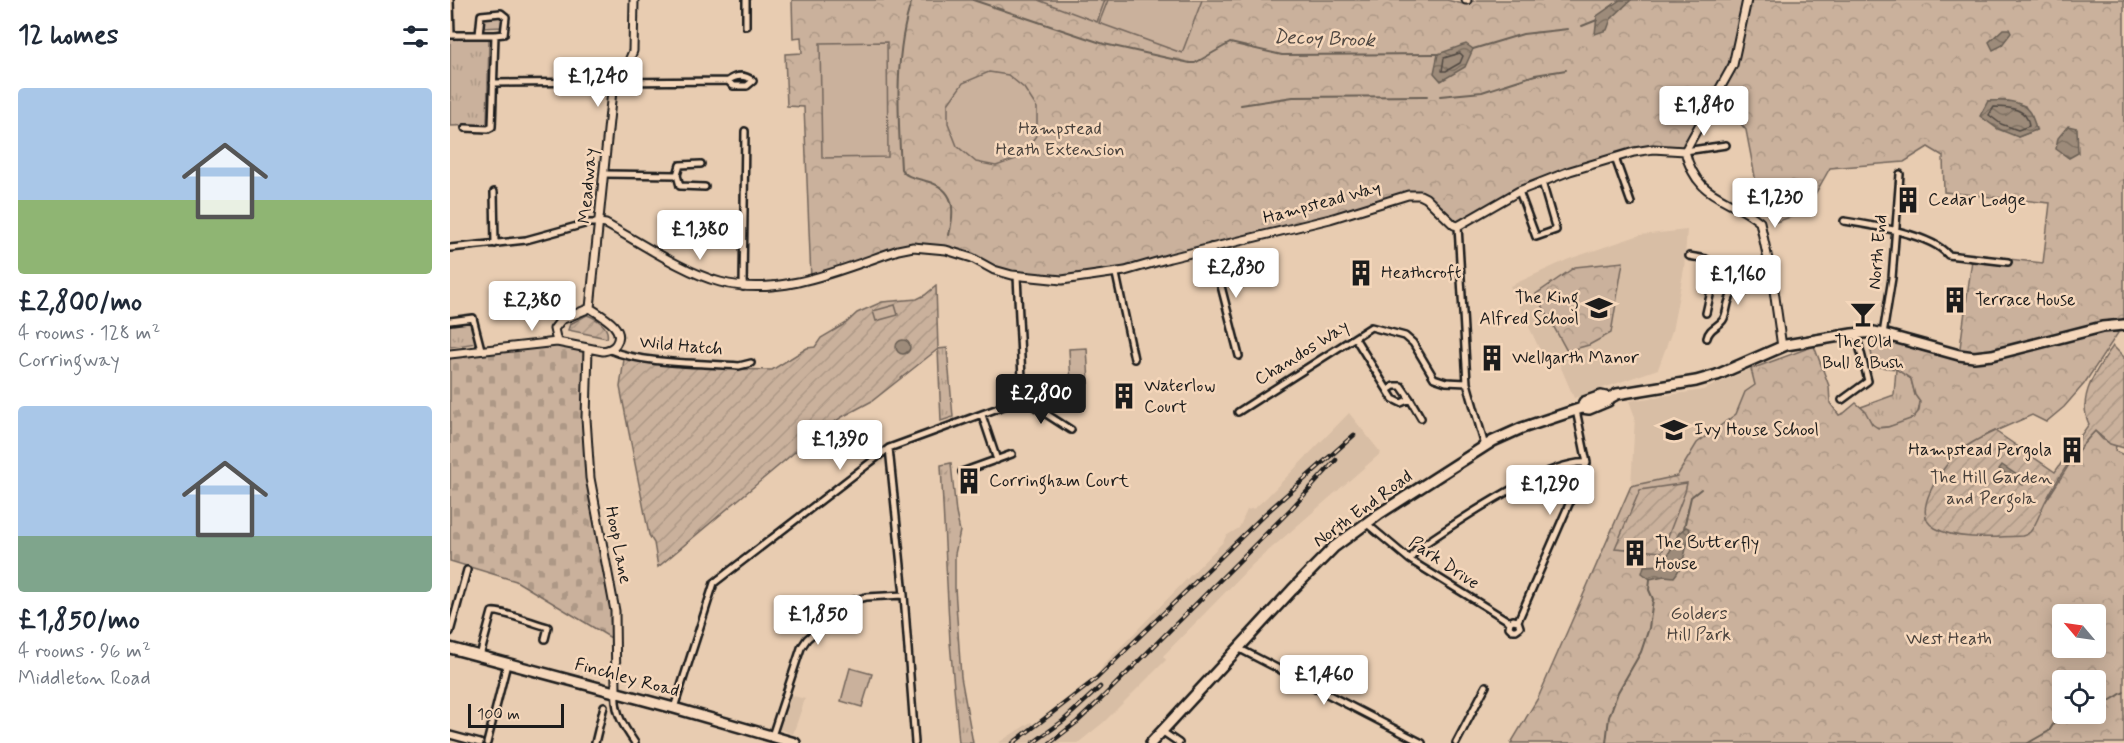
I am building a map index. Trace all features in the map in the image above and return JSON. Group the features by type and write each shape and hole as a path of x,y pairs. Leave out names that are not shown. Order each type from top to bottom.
{"main road":[{"name":"North End Road","path":"1151,743 1314,566 1334,548 1366,524 1485,446 1521,428 1579,409 1589,409 1630,391 1696,381 1717,375 1784,346 1856,333 1883,334 1940,351 1974,357 1992,355 2092,329 2124,326"},
{"name":"Finchley Road","path":"450,648 795,743"}],"street":[{"path":"450,0 450,35 479,35 504,34 506,17 501,14 481,15 479,35"},
{"path":"613,81 628,63 633,51 634,0"},
{"path":"746,0 746,26"},
{"path":"1747,0 1733,65 1685,151 1694,175 1708,193 1760,222 1784,346"},
{"path":"465,128 488,129 492,127 495,34"},
{"name":"Meadway","path":"590,308 613,81"},
{"path":"493,83 728,81"},
{"path":"743,287 745,130"},
{"path":"1485,446 1467,383 1458,226 1519,191 1615,158 1653,149 1685,151 1726,146"},
{"path":"1615,158 1630,203"},
{"path":"701,164 680,165 677,175 680,186 705,187"},
{"path":"604,174 677,175"},
{"name":"North End","path":"1883,334 1892,278 1900,174"},
{"path":"1519,191 1536,237 1556,230 1542,182"},
{"path":"494,192 495,244"},
{"name":"Hampstead Way","path":"599,223 606,224 692,271 719,282 743,287 776,286 811,279 912,247 951,251 972,258 994,270 1017,276 1062,280 1116,274 1210,247 1319,222 1408,195 1420,195 1426,198 1454,225 1458,226"},
{"path":"1844,221 1896,230 1943,249 1948,255 2008,262"},
{"path":"450,248 526,240 588,223 599,223"},
{"path":"1210,247 1239,356"},
{"path":"1689,256 1706,259 1715,264 1716,269 1706,313"},
{"path":"1116,274 1134,359"},
{"path":"1017,276 1023,399"},
{"path":"1713,282 1731,286 1734,291"},
{"path":"1734,291 1742,292 1773,283"},
{"path":"1707,338 1709,332 1721,323 1726,312 1727,301 1734,291"},
{"path":"450,354 556,342 603,351 610,350 618,341 616,327 590,308 561,320 554,329 556,342"},
{"path":"450,321 473,318 481,349"},
{"name":"Chandos Way","path":"1238,412 1371,327 1405,336 1413,343 1434,378 1446,382 1467,383"},
{"path":"1842,400 1868,381 1856,333"},
{"path":"1355,338 1397,402 1401,403 1410,399"},
{"name":"Hoop Lane","path":"588,348 586,418 590,478 615,611 615,703 621,722 635,743"},
{"name":"Wild Hatch","path":"610,350 624,356 643,358 739,366 751,363"},
{"path":"1388,390 1394,386 1401,386 1420,418"},
{"path":"674,708 714,583 888,448 982,416 1023,399"},
{"path":"1023,399 1071,430"},
{"path":"1513,621 1587,463 1579,409"},
{"path":"982,416 997,460"},
{"path":"888,448 904,595 915,743"},
{"path":"962,472 1012,454"},
{"path":"1410,560 1417,549 1500,496 1543,475 1577,462 1587,463"},
{"name":"Park Drive","path":"1366,524 1410,560 1513,621 1520,627 1516,630 1510,629 1513,621"},
{"path":"450,632 467,570"},
{"path":"772,736 801,648 807,639 851,601 866,597 904,595"},
{"path":"480,656 492,612 497,611 548,627 545,639"},
{"path":"1238,648 1422,743"},
{"path":"487,743 507,664"},
{"path":"1456,743 1486,686"},
{"path":"595,743 604,706"},
{"path":"1163,732 1179,743"},
{"path":"450,735 480,743"}],"shaded area":[{"name":"The King Alfred School","path":"1687,230 1684,269 1672,331 1658,369 1574,398 1556,356 1545,361 1510,286 1569,259 1640,235"},
{"name":"Ivy House School","path":"1751,369 1755,385 1745,392 1736,414 1697,443 1677,476 1631,486 1635,417 1629,401 1703,390"},
{"path":"1349,413 1381,453 1252,565 1163,656 1166,660 1104,722 1078,743 998,743 1031,722 1034,725 1100,672 1104,664 1223,542 1226,536 1239,528 1247,510 1255,508 1267,497"},
{"path":"790,695 805,699 793,734 779,729"}],"green space":[{"path":"792,0 1447,0 1463,4 1477,0 2124,0 2124,144 2122,146 2124,148 2124,325 2094,330 2118,333 2084,384 2064,407 2046,422 2032,415 1982,437 2046,501 2079,449 2095,431 2102,439 2116,446 2115,451 2124,455 2124,743 1511,743 1538,698 1631,486 1677,476 1697,443 1736,414 1745,392 1755,385 1751,369 1814,346 1829,386 1830,403 1839,415 1856,403 1865,411 1872,424 1878,428 1913,418 1919,411 1920,402 1915,395 1911,379 1896,369 1874,366 1867,332 1959,355 1972,260 2008,263 2009,259 2043,263 2050,203 1944,192 1943,156 1928,147 1904,162 1830,168 1805,212 1773,223 1755,177 1746,130 1735,117 1706,113 1685,151 1653,149 1542,182 1458,226 1420,195 1116,274 1062,280 1017,276 946,250 898,250 811,279 804,107 787,106 785,54 802,53 801,37 793,38","holes":["1988,101 2007,101 2025,106 2036,130 2018,137"]},
{"path":"1038,0 1105,0 1097,22"},
{"path":"1108,0 1202,0 1182,53 1099,23"},
{"path":"484,17 501,17 504,20 503,27 481,28 481,20"},
{"path":"450,38 489,39 487,125 450,126"},
{"path":"887,42 888,157 822,158 820,43"},
{"path":"989,72 1008,75 1024,88 1037,108 1037,134 1022,157 996,166 976,162 957,146 948,123 948,104 963,83"},
{"path":"1623,262 1611,333 1589,345 1567,351 1536,294 1575,267"},
{"path":"936,286 938,349 872,401 842,417 814,436 658,567 654,543 649,535 620,387 624,359 730,369 772,370 807,348 815,347 821,338 845,324 857,313 882,302 917,299"},
{"path":"895,305 898,315 876,321 873,311"},
{"path":"587,315 604,327 607,338 568,330 570,324"},
{"path":"471,320 477,343 450,347 450,322"},
{"path":"557,342 588,348 590,478 607,567 616,641 516,581 450,561 450,355"},
{"name":"The Hill Garden and Pergola","path":"2113,346 2124,357 2124,448 2110,444 2095,431 2067,465 2045,502 2035,525 2025,535 1966,537 1944,532 1935,528 1928,521 1925,512 1930,491 1943,470 1960,450 1995,431 2055,472 2089,424 2085,403 2090,383"},
{"path":"947,348 953,417 941,421 938,349"},
{"path":"1087,348 1089,383 1071,384 1069,349"},
{"path":"1896,369 1911,379 1915,395 1920,402 1918,412 1911,420 1901,424 1874,427 1861,407 1894,395"},
{"path":"951,463 960,531 955,554 955,588 961,677 973,743 959,743 950,642 941,465"},
{"path":"1687,483 1662,552 1615,548 1640,490"},
{"path":"850,668 872,674 862,707 841,701"}],"water":[{"path":"1620,0 1631,0 1611,19 1607,30 1595,34 1597,16"},
{"path":"2003,29 2009,29 2011,33 2001,46 1993,50 1989,42"},
{"path":"1466,44 1473,49 1465,67 1441,81 1434,73 1438,54"},
{"path":"1988,101 2020,104 2030,113 2036,130 2018,137 1998,129 1980,116"},
{"path":"2068,126 2077,128 2078,153 2069,158 2056,149 2058,138"},
{"path":"900,340 906,340 910,347 906,354 900,354 896,350 896,344"},
{"path":"2002,465 2026,481 2023,485 1999,469"},
{"path":"1686,527 1690,529 1683,561 1674,577 1664,576 1650,579 1642,573 1644,566 1663,565 1679,533"}],"waterway":[{"name":"Decoy Brook","path":"912,0 906,20 900,62 898,105 901,169 909,176 936,185 948,195 952,209 949,235"},
{"name":"Decoy Brook","path":"973,0 1104,44 1190,63 1195,63 1230,43 1282,55 1438,54"},
{"name":"Decoy Brook","path":"1582,26 1597,20"},
{"name":"Decoy Brook","path":"1473,49 1523,34 1568,29"},
{"path":"1440,96 1482,92 1535,75 1566,70"},
{"path":"1241,105 1293,97 1427,96"},
{"path":"1684,528 1691,497 1701,489"},
{"path":"1606,743 1609,717 1618,692 1641,652 1649,628 1653,599 1649,590 1650,579"},
{"path":"2106,703 2124,692"},
{"path":"2028,743 2049,731 2053,724"}],"railway":[{"path":"1013,743 1096,679 1265,514 1354,435"},
{"path":"1050,743 1096,704 1291,509 1336,460"},
{"path":"1033,743 1063,721 1100,687"}],"place":[{"name":"Cedar Lodge","path":"1908,200"},
{"name":"Heathcroft","path":"1361,273"},
{"name":"Terrace House","path":"1955,300"},
{"name":"The King Alfred School","path":"1599,308"},
{"name":"The Old Bull & Bush","path":"1863,314"},
{"name":"Wellgarth Manor","path":"1492,358"},
{"name":"Waterlow Court","path":"1124,396"},
{"name":"Ivy House School","path":"1674,430"},
{"name":"Hampstead Pergola","path":"2072,450"},
{"name":"Corringham Court","path":"969,481"},
{"name":"The Butterfly House","path":"1635,553"}],"park label":[{"name":"Hampstead Heath Extension","path":"1060,139"},
{"name":"Golders Hill Park","path":"1699,624"},
{"name":"West Heath","path":"1949,639"}]}
